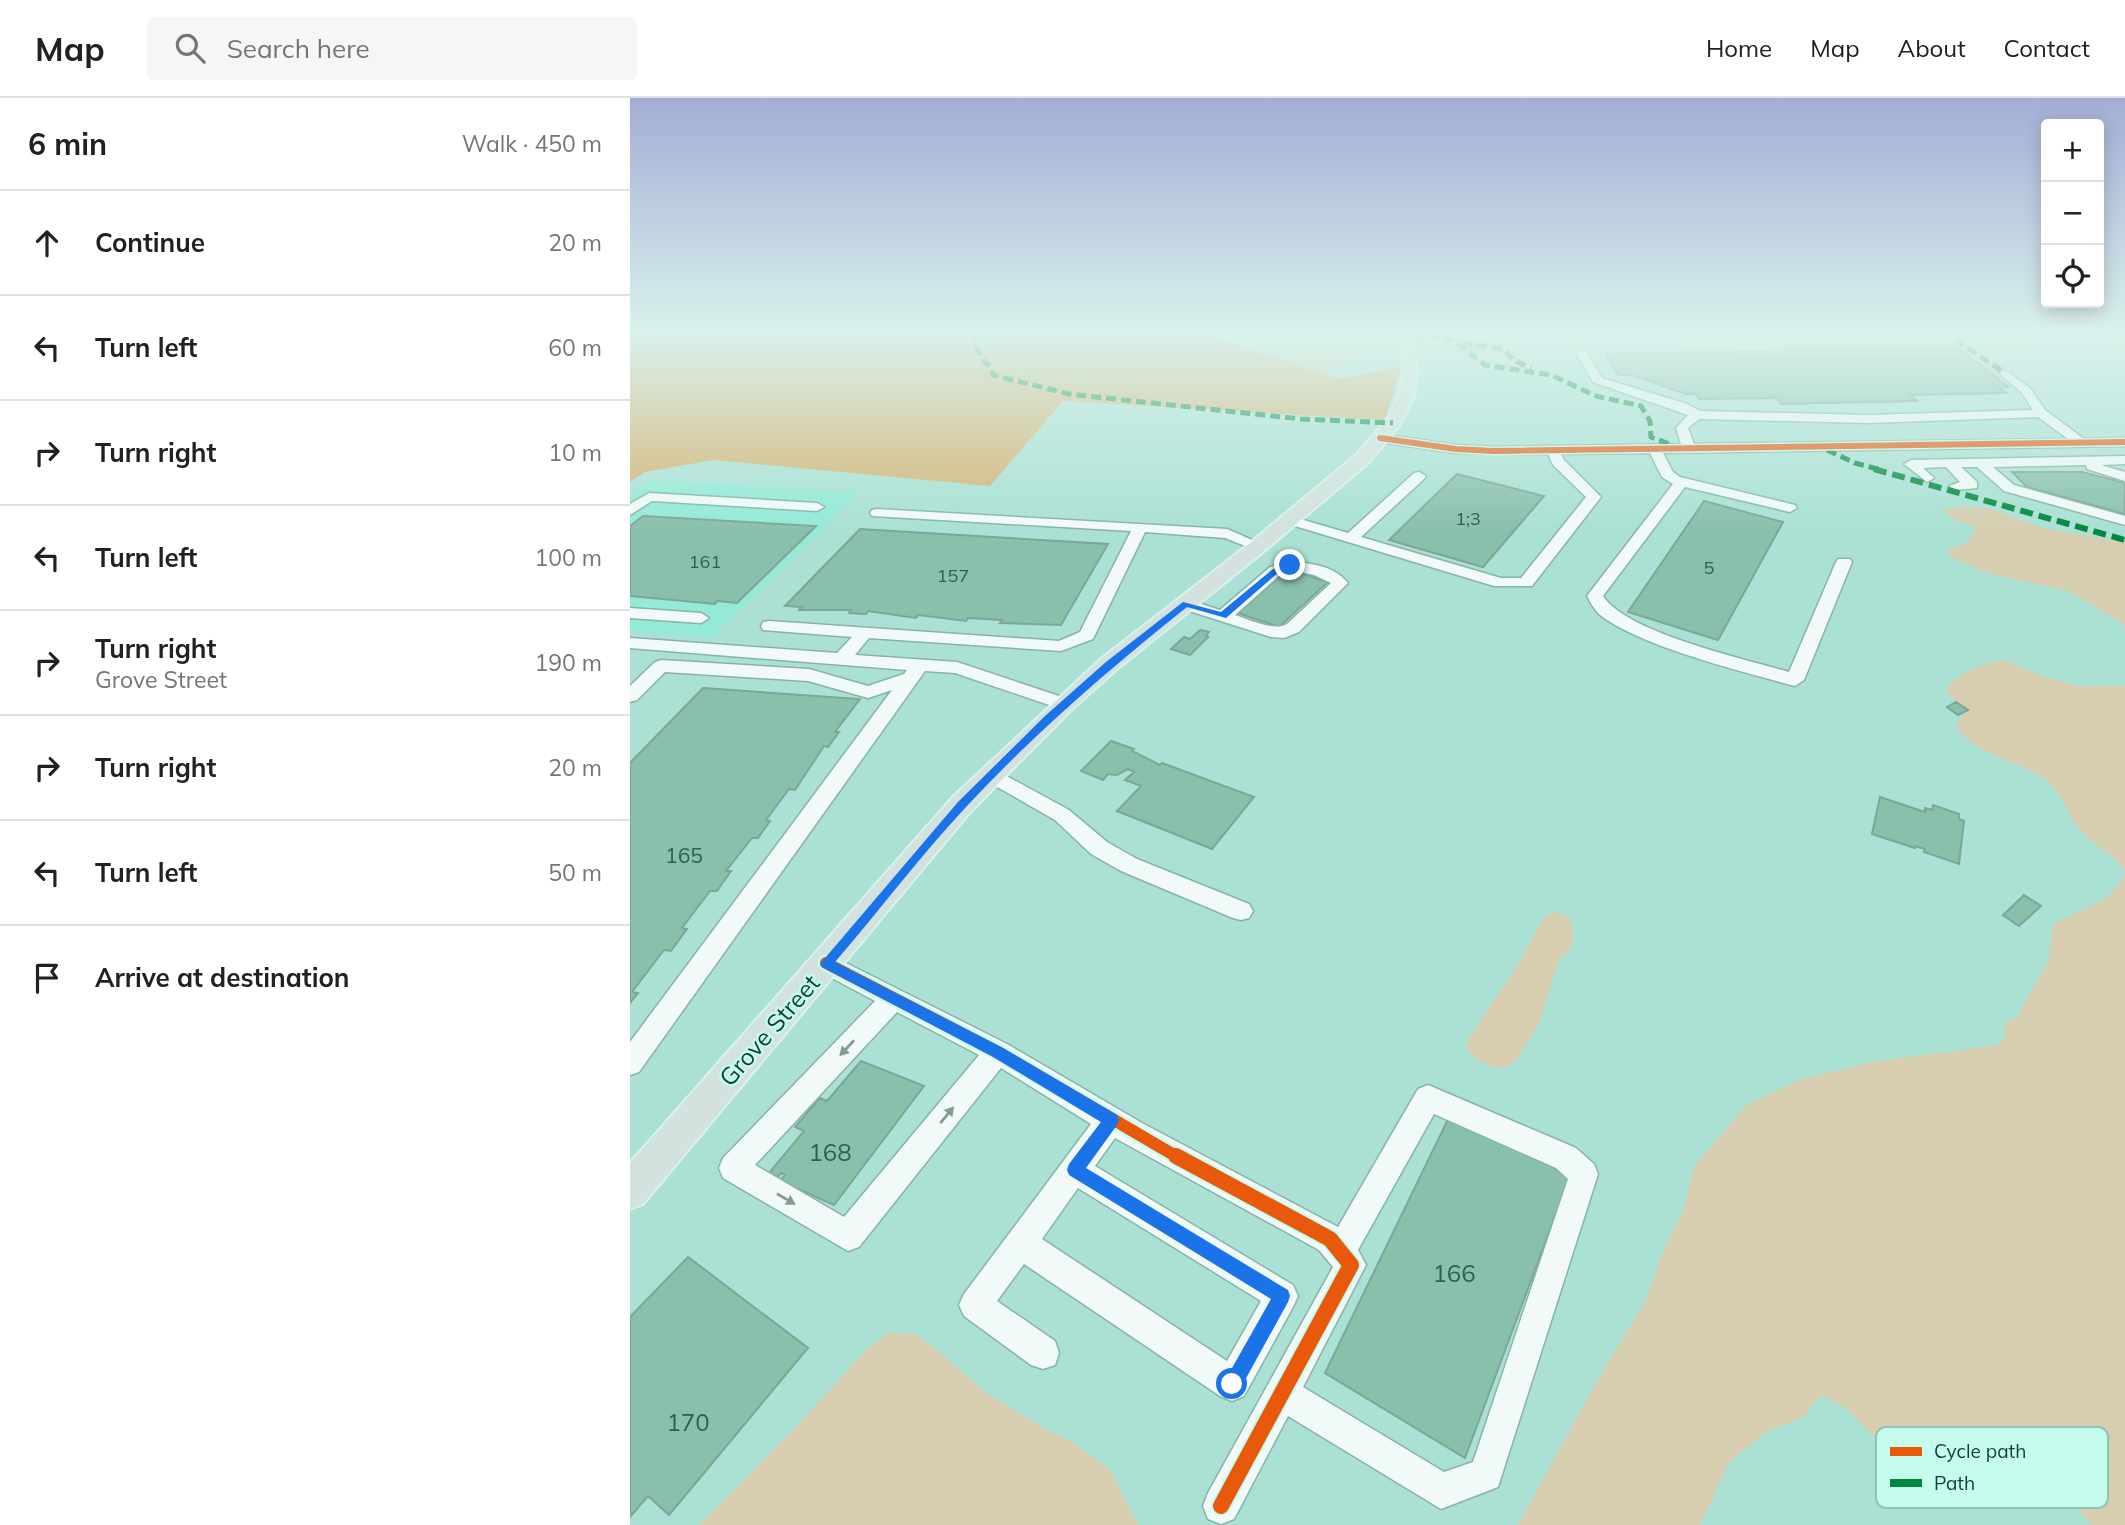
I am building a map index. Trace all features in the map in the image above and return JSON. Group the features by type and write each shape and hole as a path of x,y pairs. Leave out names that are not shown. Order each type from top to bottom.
{"main road":[{"name":"Grove Street","path":"630,1191 925,845 992,775 1064,704 1353,467 1393,423 1405,399"}],"street":[{"path":"1656,399 1698,415"},
{"path":"2031,399 2041,412 2080,442"},
{"path":"1689,448 1682,428 1687,420 1698,415 1856,419 2041,412"},
{"path":"1380,439 1456,449 1553,450 2125,442"},
{"path":"2059,443 2082,461 2102,471 2125,477"},
{"path":"1655,449 1670,478 1790,508"},
{"path":"1290,520 1500,583 1526,583 1594,497 1558,462 1553,450"},
{"path":"1927,478 1911,464 2125,460"},
{"path":"1949,463 1972,485 1956,486"},
{"path":"1980,463 2009,488 2125,521"},
{"path":"1351,538 1419,476"},
{"path":"1681,482 1595,596 1599,606 1620,622 1647,634 1795,680 1844,562"},
{"path":"630,511 649,496 817,507"},
{"path":"877,513 1227,534 1258,546"},
{"path":"769,626 1061,646 1087,635 1140,527"},
{"path":"1186,604 1271,632 1284,632 1293,628 1340,583 1332,577 1297,566 1285,566 1276,570 1223,616"},
{"path":"630,613 701,618"},
{"path":"842,659 865,633"},
{"path":"630,643 842,659 915,671 957,668 1064,704"},
{"path":"630,696 661,666 809,675 868,692 915,671"},
{"path":"630,1063 915,671"},
{"path":"992,775 1062,815 1099,848 1129,865 1241,911"},
{"path":"826,964 998,1052 1111,1120 1329,1239 1351,1265 1221,1506"},
{"path":"894,998 733,1168 848,1236 998,1052"},
{"path":"1281,1392 1441,1491 1486,1475 1584,1174 1566,1158 1428,1098 1340,1252"},
{"path":"1043,1353 975,1305 1111,1120"},
{"path":"1020,1244 1232,1384 1282,1296 1075,1170"}],"shaded area":[{"path":"630,399 1391,399 1385,420 1063,401 990,486 714,460 645,472 630,482"},
{"path":"651,480 859,492 712,637 630,631 630,496"},
{"path":"1965,506 1991,509 2042,528 2125,542 2125,626 2069,591 1990,574 1950,557 1949,548 1964,545 1977,528 1953,519 1942,510"},
{"path":"2003,660 2047,678 2077,686 2125,686 2125,872 2115,859 2078,827 2050,783 2033,772 1984,750 1963,735 1956,725 1965,711 1946,690 1956,679 1971,670"},
{"path":"2125,874 2125,1525 2091,1525 2076,1508 2108,1508 2108,1427 1876,1427 1876,1439 1846,1408 1821,1395 1802,1418 1767,1431 1729,1462 1700,1525 1518,1525 1594,1386 1645,1302 1661,1256 1684,1209 1694,1166 1748,1104 1802,1079 1878,1061 1998,1045 2005,1037 2004,1028 2007,1022 2017,1016 2048,962 2053,924 2103,900"},
{"path":"1557,912 1570,918 1574,935 1570,950 1559,959 1539,1024 1515,1062 1499,1069 1480,1062 1467,1050 1468,1039 1519,963 1544,917"},
{"path":"888,1333 915,1334 989,1395 1072,1442 1110,1470 1138,1525 699,1525 796,1427 867,1349"}],"building":[{"path":"1777,399 1915,399 1917,401 1781,404"},
{"path":"2012,472 2082,472 2125,483 2125,514 2027,487"},
{"path":"1457,474 1544,496 1483,567 1389,540"},
{"path":"1704,501 1783,522 1718,640 1628,612"},
{"path":"643,516 816,526 737,603 717,601 715,604 630,596 630,526"},
{"path":"860,529 1108,544 1061,625 1000,623 1002,620 968,618 966,621 918,615 916,618 868,611 866,614 849,613 851,610 799,610 802,607 785,606"},
{"path":"1288,569 1328,582 1279,627 1238,613"},
{"path":"1200,630 1209,632 1206,636 1208,637 1190,655 1171,649 1184,637 1190,639"},
{"path":"703,688 860,699 795,790 789,789 766,820 770,821 758,838 752,838 726,871 731,871 717,891 710,891 682,928 687,929 671,951 664,950 632,992 638,993 630,1003 630,763"},
{"path":"1956,702 1968,710 1958,715 1947,707"},
{"path":"1111,741 1134,749 1132,751 1160,765 1162,763 1254,797 1212,849 1117,811 1141,786 1125,780 1134,772 1128,769 1117,775 1108,774 1103,780 1081,771"},
{"path":"1880,797 1925,812 1925,808 1932,810 1933,805 1959,814 1959,819 1964,821 1959,864 1924,852 1925,849 1872,834"},
{"path":"2024,895 2041,906 2019,926 2003,915"},
{"path":"861,1061 924,1086 834,1205 780,1181 785,1175 781,1173 778,1177 769,1173 804,1131 795,1127 820,1098 827,1101"},
{"path":"1450,1115 1571,1173 1465,1458 1325,1373"},
{"path":"688,1257 808,1348 669,1515 648,1496 630,1517 630,1317"}],"marked path":[{"path":"1112,399 1301,419 1393,423"},
{"path":"1608,399 1641,406 1650,421 1651,437 1669,444"},
{"path":"1827,450 1855,463 2125,540"}],"cycle path":[{"path":"1380,438 1456,449 1494,451 2125,442"},
{"path":"826,963 998,1052 1132,1133 1330,1239 1351,1265 1221,1506"}],"route":[{"path":"1232,1384 1282,1296 1075,1170 1111,1120 998,1052 826,964 962,804 1109,664 1186,604 1223,616 1276,570 1290,565"}]}
